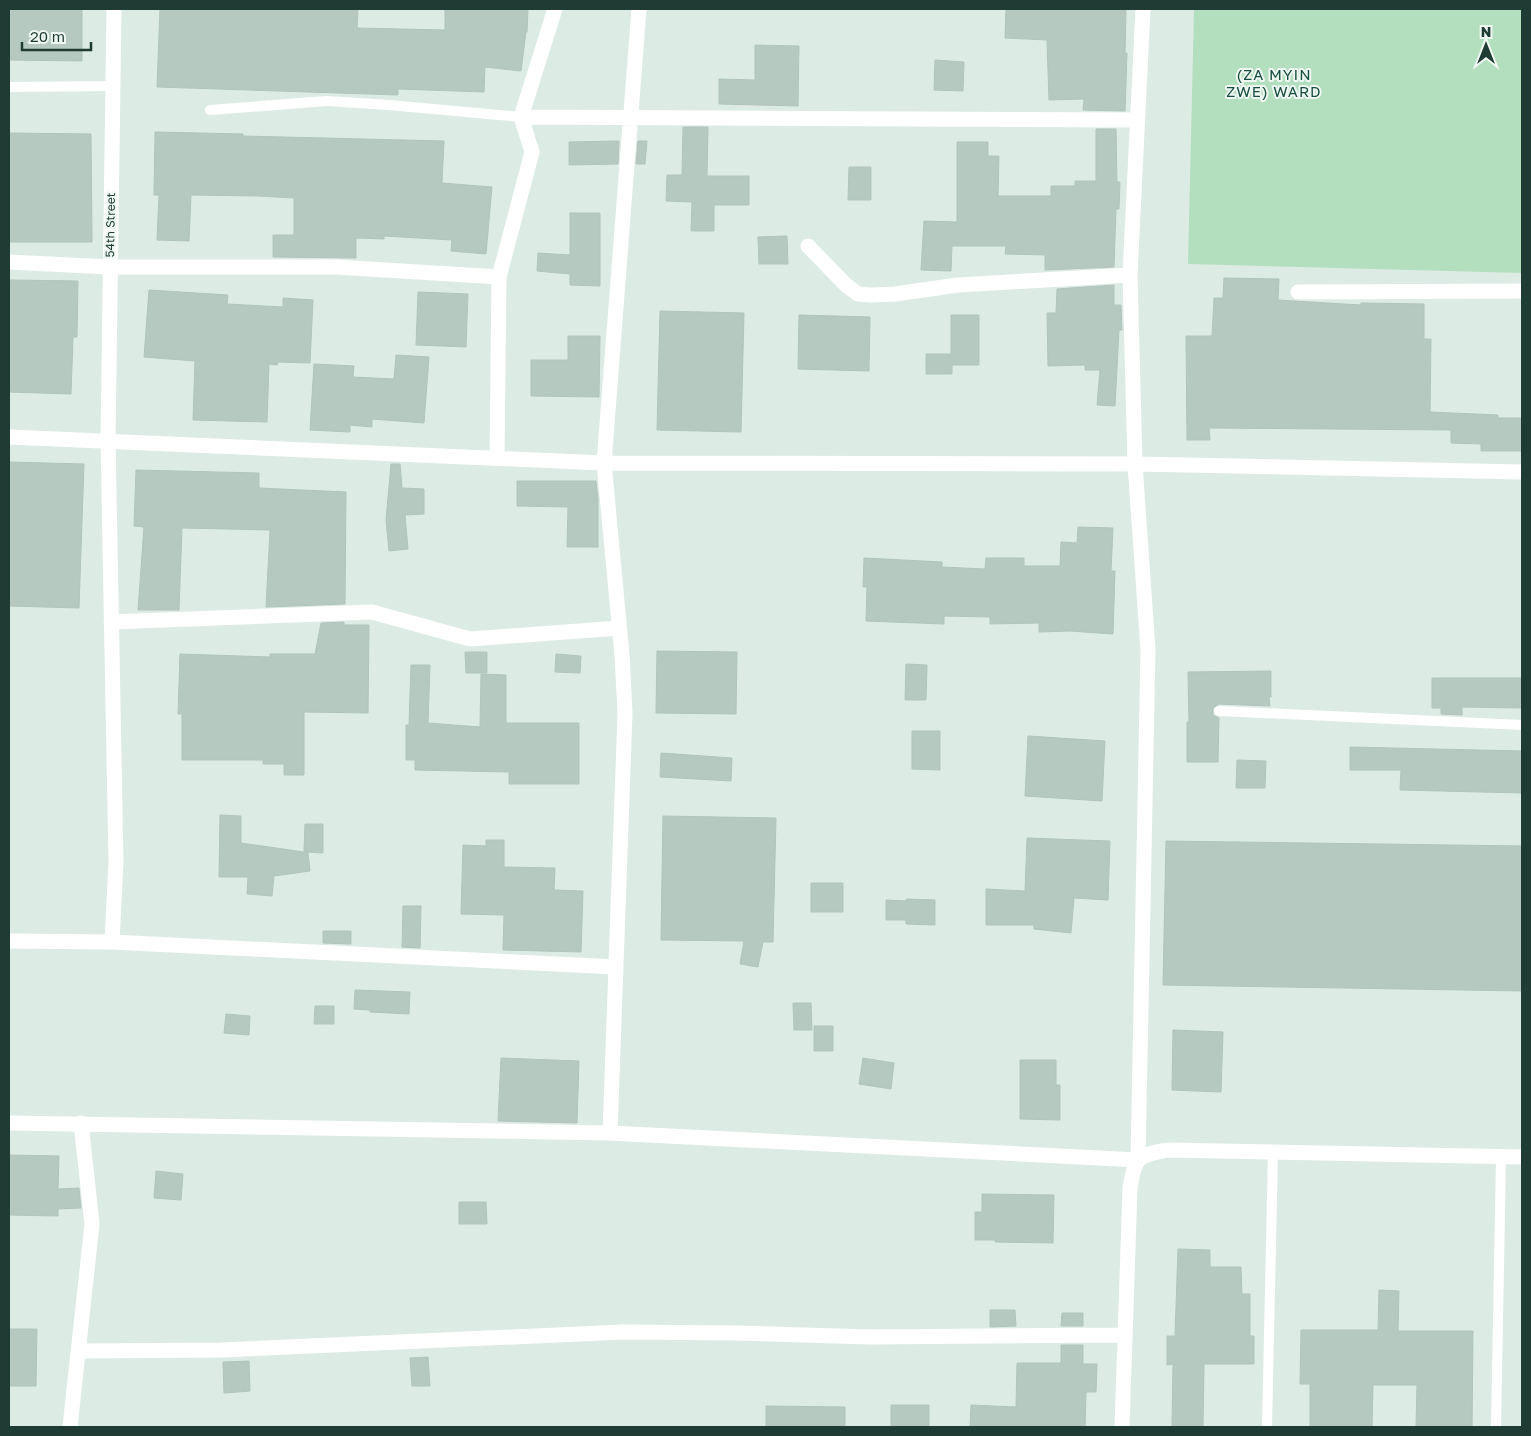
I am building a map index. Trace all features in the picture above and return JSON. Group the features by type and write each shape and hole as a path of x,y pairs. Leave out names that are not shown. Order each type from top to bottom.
{"street":[{"name":"54th Street","path":"112,942 116,862 108,440 114,9"},
{"path":"497,458 499,277 532,152 521,117 555,9"},
{"path":"610,1133 625,713 604,463 639,9"},
{"path":"1122,1427 1130,1188 1132,1173 1138,1160 1148,650 1135,464 1130,274 1143,9"},
{"path":"521,117 1137,120"},
{"path":"808,246 846,285 858,294 896,294 958,285 1130,274"},
{"path":"9,262 109,267 336,267 499,277"},
{"path":"1298,292 1522,291"},
{"path":"9,438 108,440 604,463 1135,464 1522,472"},
{"path":"112,622 372,612 470,639 619,628"},
{"path":"9,940 112,942 616,967"},
{"path":"9,1123 610,1133 1138,1160 1148,1154 1168,1150 1522,1157"},
{"path":"70,1427 92,1224 81,1123"},
{"path":"78,1350 222,1350 623,1332 871,1337 1124,1335"}],"lane":[{"path":"9,87 112,86"},
{"path":"210,110 327,101 521,117"},
{"path":"1219,711 1522,725"},
{"path":"1267,1427 1273,1152"},
{"path":"1496,1427 1501,1157"}],"green space":[{"path":"1194,9 1522,9 1522,273 1188,264"}],"building":[{"path":"9,9 82,9 82,61 9,60"},
{"path":"160,9 358,9 357,28 445,30 445,9 528,9 527,32 521,71 485,67 484,92 398,89 398,95 157,87"},
{"path":"1006,9 1126,9 1125,111 1083,110 1084,99 1049,100 1047,40 1005,38"},
{"path":"755,45 799,46 798,106 719,104 719,79 755,80"},
{"path":"935,60 964,62 963,91 934,90"},
{"path":"683,127 708,127 707,176 749,176 749,205 714,205 714,231 691,231 692,202 666,201 667,175 682,175"},
{"path":"1096,129 1116,129 1117,182 1120,182 1119,209 1116,209 1114,267 1045,270 1045,255 1005,254 1006,246 952,246 951,271 921,270 924,221 957,222 957,142 988,142 988,156 999,156 998,196 1051,196 1051,186 1075,186 1075,181 1096,181"},
{"path":"155,132 444,141 442,183 492,187 486,254 451,251 452,240 384,236 384,239 356,238 356,258 273,257 273,235 294,235 294,198 258,196 191,195 189,241 157,240 159,195 154,195"},
{"path":"9,133 91,134 92,242 9,242"},
{"path":"619,141 618,164 569,165 569,142"},
{"path":"638,141 647,141 645,164 636,164"},
{"path":"849,167 871,167 871,200 848,200"},
{"path":"570,213 600,213 600,286 570,285 570,274 537,271 538,253 570,255"},
{"path":"787,236 788,264 759,264 758,237"},
{"path":"1224,278 1279,279 1278,300 1361,305 1361,303 1424,304 1424,339 1431,339 1430,412 1498,415 1498,418 1522,418 1522,451 1481,451 1481,444 1451,443 1451,430 1209,428 1210,440 1187,440 1186,336 1212,336 1214,298 1223,298"},
{"path":"9,280 78,281 77,337 73,337 71,394 9,392"},
{"path":"1114,285 1114,305 1121,305 1122,330 1119,330 1115,406 1097,405 1100,370 1085,370 1085,365 1048,366 1047,313 1056,313 1057,289"},
{"path":"149,290 228,295 227,304 283,307 283,298 313,300 310,363 278,362 277,365 269,364 267,422 193,420 195,361 144,357"},
{"path":"418,292 468,294 466,347 416,345"},
{"path":"660,311 744,313 741,432 657,430"},
{"path":"799,315 870,317 869,371 798,369"},
{"path":"951,315 979,315 979,365 952,365 952,374 926,374 926,354 951,354"},
{"path":"568,336 600,336 599,397 531,396 531,360 568,360"},
{"path":"396,355 429,357 424,423 372,419 372,427 350,425 350,432 310,430 314,364 354,366 353,377 394,379"},
{"path":"9,462 84,464 79,608 9,606"},
{"path":"391,464 400,464 402,488 424,489 424,514 405,515 408,549 389,551 386,520"},
{"path":"136,470 259,473 259,488 346,492 345,604 266,607 270,530 182,528 179,610 138,610 144,527 134,526"},
{"path":"517,481 596,481 598,547 567,547 568,507 517,506"},
{"path":"1078,527 1113,528 1111,571 1115,571 1113,634 1070,631 1039,632 1039,623 990,624 990,617 944,616 944,624 866,621 867,587 863,587 864,558 942,562 942,567 985,569 986,558 1024,558 1024,566 1060,566 1061,542 1077,543"},
{"path":"344,622 344,625 369,625 368,713 304,712 304,775 284,775 284,764 263,764 263,760 182,760 182,714 178,714 180,654 270,657 270,654 315,654 321,623"},
{"path":"657,651 737,652 736,714 656,713"},
{"path":"465,652 487,652 487,673 466,673"},
{"path":"556,654 581,656 580,673 555,672"},
{"path":"906,664 927,665 926,700 905,700"},
{"path":"411,665 430,665 428,723 480,727 481,674 506,675 506,723 579,723 579,784 509,784 509,772 415,770 415,760 406,760 406,725 409,725"},
{"path":"1271,671 1270,706 1219,704 1213,708 1213,715 1219,718 1218,762 1187,762 1187,722 1189,722 1188,672"},
{"path":"1432,678 1522,678 1522,708 1462,707 1462,715 1441,714 1441,708 1432,708"},
{"path":"912,731 940,731 940,770 912,769"},
{"path":"1028,736 1105,741 1102,801 1025,796"},
{"path":"1350,747 1522,751 1522,793 1400,790 1401,770 1350,770"},
{"path":"661,753 732,758 731,781 660,777"},
{"path":"1237,760 1266,761 1265,788 1236,788"},
{"path":"220,815 241,816 241,843 304,852 305,824 323,824 323,853 306,852 308,853 310,871 274,876 272,896 247,894 248,877 219,877"},
{"path":"663,816 776,818 773,942 763,942 758,967 740,964 744,941 661,940"},
{"path":"1027,838 1110,841 1108,900 1074,898 1071,933 1034,929 1034,925 986,925 986,889 1025,891"},
{"path":"486,840 504,840 504,867 555,868 554,890 583,891 581,952 503,950 504,915 461,914 463,845 486,846"},
{"path":"1166,841 1522,846 1522,991 1163,985"},
{"path":"811,883 843,883 843,912 811,912"},
{"path":"906,899 935,900 935,925 906,924 906,920 886,920 886,900 906,901"},
{"path":"403,906 421,906 420,948 402,947"},
{"path":"323,931 351,931 351,944 323,943"},
{"path":"355,990 410,992 409,1014 370,1012 370,1010 354,1009"},
{"path":"793,1003 811,1003 812,1030 794,1030"},
{"path":"315,1006 334,1006 334,1024 314,1024"},
{"path":"226,1014 250,1016 249,1035 224,1033"},
{"path":"814,1026 833,1026 833,1051 814,1051"},
{"path":"1173,1030 1223,1032 1221,1092 1172,1090"},
{"path":"501,1058 579,1061 577,1123 498,1121"},
{"path":"863,1058 894,1063 891,1089 859,1084"},
{"path":"1020,1060 1056,1060 1056,1085 1060,1085 1060,1120 1020,1119"},
{"path":"9,1155 59,1156 58,1189 79,1188 81,1208 58,1209 58,1216 9,1215"},
{"path":"156,1171 183,1174 181,1200 154,1198"},
{"path":"982,1194 1054,1195 1053,1243 975,1240 975,1212 982,1212"},
{"path":"459,1202 486,1202 487,1224 459,1224"},
{"path":"1178,1249 1210,1250 1210,1267 1241,1267 1242,1294 1250,1294 1250,1336 1254,1336 1254,1364 1204,1364 1203,1427 1172,1427 1173,1364 1167,1365 1167,1336 1175,1336"},
{"path":"1379,1290 1399,1291 1398,1331 1473,1331 1472,1427 1416,1427 1417,1385 1373,1385 1372,1427 1310,1427 1310,1384 1300,1384 1301,1330 1378,1330"},
{"path":"990,1310 1015,1310 1016,1326 990,1327"},
{"path":"1062,1313 1083,1313 1083,1326 1061,1326"},
{"path":"9,1329 37,1329 36,1386 9,1386"},
{"path":"1061,1345 1083,1345 1083,1364 1097,1364 1096,1392 1086,1392 1085,1427 970,1427 971,1405 1016,1407 1017,1363 1061,1363"},
{"path":"428,1357 430,1386 412,1386 410,1358"},
{"path":"249,1361 250,1391 224,1393 223,1362"},
{"path":"891,1405 929,1405 929,1427 891,1427"},
{"path":"766,1406 845,1407 845,1427 766,1427"}],"district":[{"name":"(ZA MYIN ZWE) WARD","path":"1274,82"}]}
